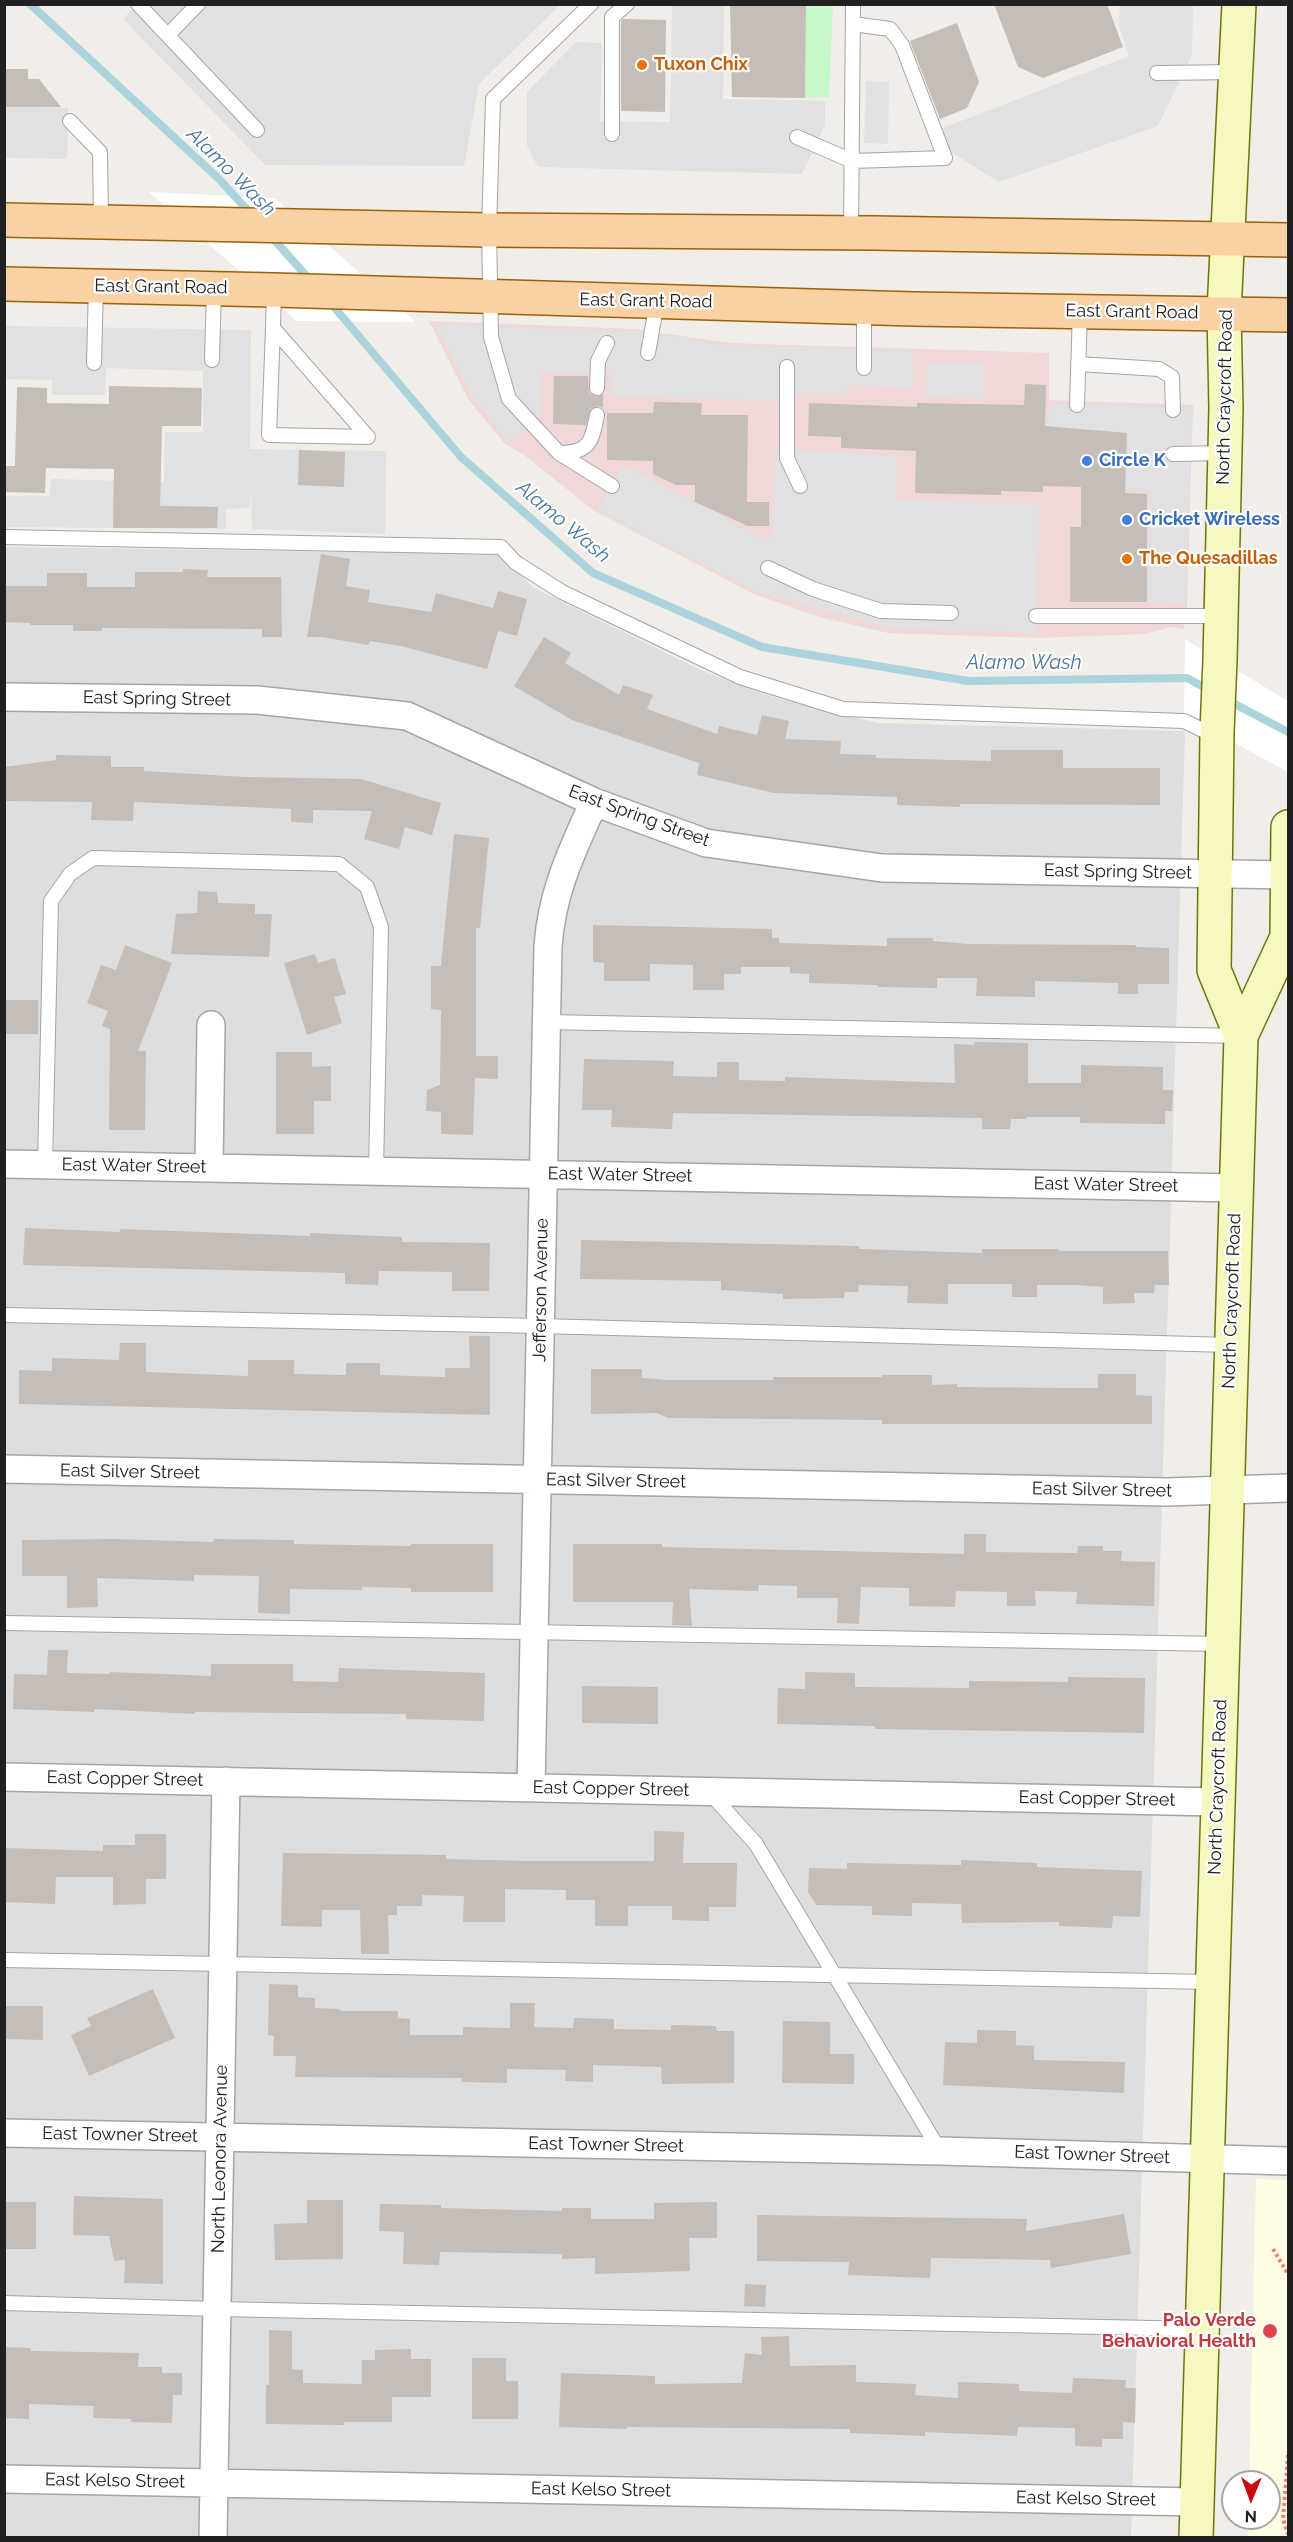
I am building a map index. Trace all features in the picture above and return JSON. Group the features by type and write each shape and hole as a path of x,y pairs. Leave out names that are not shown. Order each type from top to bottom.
{"main road":[{"name":"North Craycroft Road","path":"1239,4 1224,312 1225,453 1214,874 1214,970 1241,1036"},
{"path":"4,220 489,230 1288,240"},
{"name":"East Grant Road","path":"4,285 214,288 864,307 1288,315"},
{"name":"North Craycroft Road","path":"1196,2538 1241,1036 1287,937 1288,827"}],"street":[{"name":"East Spring Street","path":"4,697 257,700 407,716 594,802 706,843 882,868 1288,875"},
{"name":"Jefferson Avenue","path":"531,1787 548,946 560,877 594,802"},
{"path":"209,1167 211,1025"},
{"name":"East Water Street","path":"4,1164 1236,1188"},
{"name":"East Silver Street","path":"4,1469 1167,1492 1288,1488"},
{"name":"East Copper Street","path":"4,1777 1217,1802"},
{"name":"North Leonora Avenue","path":"213,2538 226,1781"},
{"name":"East Towner Street","path":"4,2133 940,2151 1288,2161"},
{"name":"East Kelso Street","path":"4,2479 1197,2502"}],"lane":[{"path":"138,4 169,34 257,130"},
{"path":"169,34 198,4"},
{"path":"591,4 493,99 489,230 491,337 509,399 559,453 612,486"},
{"path":"612,134 612,17 627,4"},
{"path":"851,233 853,4"},
{"path":"797,137 852,160 945,158 902,45 890,29 853,24"},
{"path":"1157,73 1237,72"},
{"path":"70,121 100,152 101,221"},
{"path":"94,363 96,286"},
{"path":"212,360 214,288"},
{"path":"273,328 368,437 269,435 273,328 305,291"},
{"path":"648,353 657,302"},
{"path":"864,307 864,368"},
{"path":"1077,405 1080,311"},
{"path":"597,388 598,360 607,343"},
{"path":"1078,364 1159,369 1172,377 1173,410"},
{"path":"787,367 787,458 800,486"},
{"path":"559,453 576,453 583,450 593,436 597,415"},
{"path":"1173,454 1225,453"},
{"path":"4,537 501,547 515,562 562,592 709,662 740,676 843,709 1184,721 1217,734"},
{"path":"768,568 813,589 881,611 951,614"},
{"path":"1036,616 1220,616"},
{"path":"45,1164 51,901 70,874 93,858 339,864 367,887 381,927 376,1170"},
{"path":"547,1022 1241,1036"},
{"path":"4,1315 541,1326 1230,1345"},
{"path":"4,1623 1222,1644"},
{"path":"708,1791 756,1844 940,2151"},
{"path":"4,1960 1212,1982"},
{"path":"4,2303 1201,2329"}],"path":[{"path":"1273,2249 1288,2274"},
{"path":"1288,2455 1283,2519 1288,2534"}],"shaded area":[{"path":"138,4 560,5 479,84 464,166 265,165 123,19"},
{"path":"672,5 724,5 723,99 825,101 825,125 802,174 538,167 527,146 527,92 576,42 602,43 600,121 670,122"},
{"path":"1120,5 1193,5 1192,55 1158,126 999,182 946,149 938,130 1129,56 1119,25"},
{"path":"866,81 889,82 888,144 864,143"},
{"path":"5,107 68,108 67,159 5,158"},
{"path":"429,321 636,329 728,343 1049,353 1049,400 1193,405 1187,607 1184,629 1171,627 1145,634 1036,638 888,633 819,617 754,594 593,510 524,455 505,444 468,399"},
{"path":"435,324 657,333 728,346 913,350 913,388 848,385 846,393 806,392 774,401 611,396 611,374 541,372 541,415 508,442 473,398"},
{"path":"5,326 251,330 250,449 386,451 385,534 252,529 251,487 250,508 226,509 226,529 5,527 5,496 50,496 51,479 164,482 165,432 203,432 203,371 106,368 105,395 52,395 52,380 5,379"},
{"path":"927,363 984,364 984,398 926,397"},
{"path":"1049,404 1192,408 1186,603 1147,602 1150,491 1125,489 1127,433 1048,430"},
{"path":"775,450 897,455 896,500 1039,504 1036,633 891,628 760,593 597,510 623,465 758,536 773,540"},
{"path":"5,547 500,554 534,588 707,673 776,698 878,723 1185,731 1131,2537 5,2538"},
{"name":"Palo Verde Behavioral Health","path":"1256,2179 1288,2180 1288,2537 1248,2537 1248,2530 1281,2530 1281,2470 1249,2470"}],"green space":[{"path":"806,5 833,5 829,97 805,98"}],"pier":[{"path":"149,192 274,198 416,322 297,321"},
{"path":"1185,639 1288,701 1288,772 1184,715"}],"building":[{"path":"730,4 806,4 805,98 732,97"},
{"path":"994,4 1107,4 1123,47 1043,78 1018,67"},
{"name":"Tuxon Chix","path":"623,19 666,20 665,112 621,111 621,21"},
{"path":"957,23 979,82 967,108 940,119 910,41"},
{"path":"4,69 28,69 28,79 39,79 61,107 4,107"},
{"path":"554,376 588,376 589,393 596,397 603,394 603,408 598,406 591,409 586,425 553,424"},
{"path":"1025,384 1046,385 1045,426 1127,433 1125,493 1147,494 1147,602 1070,602 1070,527 1081,527 1081,487 1043,486 1043,492 1001,491 1001,495 915,493 916,451 841,448 841,437 808,436 809,403 917,407 917,403 1024,405"},
{"path":"109,386 202,388 201,426 162,426 160,506 218,507 217,528 113,528 114,469 46,468 45,493 4,492 4,466 15,466 17,387 47,388 47,403 109,404"},
{"path":"654,402 702,403 701,415 748,415 747,502 769,502 769,526 748,526 692,501 695,501 695,485 676,485 653,474 653,461 607,460 607,413 653,413"},
{"path":"299,450 345,452 344,487 298,485"},
{"path":"321,554 350,559 346,586 370,590 368,602 431,612 436,593 493,608 498,591 527,599 517,636 498,631 487,669 401,646 370,641 368,645 322,637 307,637"},
{"path":"183,569 208,570 207,577 281,577 282,637 262,637 262,629 102,628 102,631 73,631 73,625 30,625 30,623 4,622 4,586 47,586 47,573 87,573 87,587 135,587 135,572 183,572"},
{"path":"544,637 571,653 565,663 619,695 623,685 653,695 647,709 717,734 719,726 757,735 762,715 789,721 785,739 841,741 840,754 876,755 876,758 991,761 991,750 1063,750 1063,768 1160,768 1160,805 960,804 960,807 897,805 897,797 774,793 697,775 699,763 572,720 514,686"},
{"path":"56,755 111,756 111,767 144,767 144,771 245,777 361,779 441,803 432,835 405,827 399,849 364,839 372,811 313,810 313,823 291,822 291,809 134,802 133,821 91,820 92,802 4,801 4,767 56,760"},
{"path":"454,834 489,838 480,928 476,928 476,1056 498,1056 498,1079 475,1078 473,1135 441,1134 441,1112 426,1111 427,1090 440,1085 441,1010 431,1009 431,966 441,966"},
{"path":"198,891 217,892 218,903 255,904 255,914 272,914 269,957 171,954 176,914 197,913"},
{"path":"593,925 772,929 772,938 779,938 779,943 887,946 887,938 933,938 933,941 968,944 1136,945 1136,947 1169,948 1169,984 1138,984 1138,994 1118,994 1118,983 1035,981 1035,997 976,996 977,978 937,978 937,988 878,987 878,985 809,983 809,974 790,973 790,967 741,967 741,974 724,974 724,990 693,990 693,965 650,964 650,981 604,981 604,963 593,962"},
{"path":"125,945 172,963 138,1051 146,1051 145,1130 109,1130 110,1029 102,1026 108,1011 87,1003 101,965 116,970"},
{"path":"315,954 318,963 335,958 346,994 334,997 342,1023 307,1035 284,963"},
{"path":"4,1000 38,1000 38,1034 4,1034"},
{"path":"974,1042 1028,1043 1028,1083 1081,1083 1081,1065 1163,1067 1163,1090 1173,1090 1172,1111 1165,1111 1165,1124 1080,1123 1080,1117 1026,1117 1026,1119 1011,1119 1010,1129 982,1129 982,1118 673,1113 672,1129 611,1127 612,1110 582,1110 584,1059 674,1061 673,1076 717,1077 717,1062 739,1062 739,1080 785,1081 785,1077 955,1083 954,1044 974,1045"},
{"path":"276,1052 312,1052 312,1067 331,1066 331,1101 314,1101 314,1134 276,1134"},
{"path":"25,1228 310,1236 310,1233 402,1237 402,1242 490,1243 489,1291 452,1291 452,1272 379,1271 378,1285 345,1284 345,1273 23,1265"},
{"path":"581,1240 859,1246 859,1249 982,1253 982,1249 1168,1251 1169,1285 1155,1285 1154,1293 1134,1293 1135,1303 1103,1304 1103,1287 1077,1285 1037,1285 1037,1297 1012,1297 1012,1284 948,1284 948,1304 907,1303 908,1286 859,1285 858,1292 845,1292 844,1298 783,1299 783,1294 721,1290 721,1281 580,1279"},
{"path":"469,1336 490,1336 490,1415 19,1404 19,1370 52,1371 52,1358 119,1360 120,1343 146,1343 146,1372 248,1376 248,1360 294,1360 294,1374 346,1375 346,1363 380,1363 380,1375 445,1377 445,1368 470,1368"},
{"path":"591,1369 642,1369 642,1378 667,1380 773,1380 773,1377 932,1375 932,1385 957,1384 957,1387 1098,1388 1098,1374 1136,1374 1136,1395 1152,1396 1152,1424 882,1424 882,1420 669,1418 656,1413 591,1414"},
{"path":"964,1534 986,1534 986,1552 1077,1553 1078,1546 1103,1546 1103,1551 1122,1551 1121,1561 1155,1562 1154,1606 1076,1604 1077,1592 1035,1591 1036,1606 1007,1606 1007,1592 956,1591 955,1607 909,1606 909,1588 861,1587 859,1624 837,1623 838,1598 797,1598 797,1586 759,1585 758,1591 689,1589 692,1626 672,1625 673,1602 573,1602 573,1544 662,1544 662,1547 964,1554"},
{"path":"113,1539 213,1542 214,1539 294,1540 294,1544 411,1546 411,1544 493,1544 493,1592 411,1592 411,1588 362,1587 362,1590 290,1589 290,1614 258,1613 259,1576 194,1575 194,1581 97,1578 98,1607 67,1608 67,1576 22,1576 22,1540"},
{"path":"48,1650 68,1650 67,1673 110,1674 110,1672 211,1676 211,1664 293,1664 293,1681 338,1682 339,1668 485,1673 484,1721 406,1719 406,1714 195,1712 195,1714 94,1709 94,1712 13,1709 14,1674 47,1675"},
{"path":"805,1672 855,1673 855,1687 969,1688 969,1681 1068,1682 1068,1677 1145,1678 1144,1733 875,1729 875,1726 777,1724 778,1688 805,1689"},
{"path":"582,1686 658,1687 658,1724 582,1723"},
{"path":"654,1831 684,1832 683,1863 737,1863 736,1907 709,1907 709,1921 672,1920 672,1906 628,1906 628,1926 595,1926 595,1900 566,1900 566,1890 505,1889 505,1922 463,1922 464,1896 422,1895 422,1906 397,1906 397,1915 388,1915 389,1954 361,1954 360,1910 322,1910 322,1927 281,1926 283,1853 446,1855 446,1859 529,1861 654,1861"},
{"path":"135,1834 166,1834 166,1879 146,1879 146,1904 113,1905 113,1877 56,1877 55,1904 4,1902 4,1848 103,1851 103,1845 135,1845"},
{"path":"961,1860 1037,1863 1037,1867 1142,1871 1140,1917 1113,1916 1112,1928 1059,1926 1059,1922 962,1923 961,1904 912,1903 912,1916 872,1915 872,1906 816,1905 808,1892 809,1868 847,1869 847,1863 961,1865"},
{"path":"269,1984 298,1985 298,1997 315,1998 315,2008 341,2009 340,2011 398,2011 398,2018 410,2019 410,2035 463,2035 463,2027 510,2028 510,2003 535,2003 534,2027 573,2028 574,2018 614,2019 614,2029 671,2030 671,2025 716,2026 717,2031 734,2031 734,2083 662,2084 661,2067 593,2065 593,2082 565,2081 566,2070 507,2069 507,2083 462,2082 462,2078 295,2077 296,2056 273,2056 274,2036 268,2035"},
{"path":"153,1989 175,2038 89,2076 71,2035 91,2026 87,2018"},
{"path":"4,2006 43,2006 43,2040 4,2039"},
{"path":"783,2021 830,2022 830,2054 854,2054 854,2084 782,2083"},
{"path":"977,2030 1016,2031 1016,2045 1034,2046 1034,2060 1125,2062 1124,2093 943,2085 945,2042 977,2043"},
{"path":"74,2196 163,2199 163,2284 124,2283 125,2260 114,2261 109,2236 73,2235"},
{"path":"307,2200 343,2200 343,2259 275,2260 274,2224 307,2223"},
{"path":"4,2202 36,2202 36,2249 4,2249"},
{"path":"717,2202 717,2238 689,2238 690,2271 595,2274 595,2258 562,2259 562,2254 440,2252 439,2265 403,2264 404,2232 379,2231 380,2204 562,2211 562,2208 591,2208 591,2219 654,2219 654,2203"},
{"path":"1124,2214 1131,2254 1051,2268 1050,2260 931,2258 930,2278 848,2275 849,2262 757,2261 757,2215 1027,2219 1026,2231"},
{"path":"745,2284 766,2285 765,2307 744,2306"},
{"path":"269,2330 292,2331 292,2369 303,2370 303,2383 362,2384 362,2360 375,2360 375,2350 411,2349 411,2359 431,2359 431,2397 392,2397 392,2422 344,2422 344,2425 266,2424"},
{"path":"789,2336 790,2366 856,2365 856,2382 916,2384 915,2395 958,2398 958,2382 1019,2384 1019,2391 1072,2393 1073,2378 1126,2380 1125,2388 1136,2388 1135,2423 1123,2422 1123,2439 1102,2439 1102,2447 1075,2446 1075,2428 1018,2427 1017,2436 925,2432 925,2436 850,2433 850,2429 559,2427 561,2373 655,2376 655,2384 742,2383 745,2353 762,2355 761,2337"},
{"path":"4,2347 31,2348 31,2351 139,2353 138,2367 162,2367 162,2373 182,2373 182,2395 173,2395 172,2423 93,2418 94,2406 29,2404 29,2419 4,2418"},
{"path":"472,2358 506,2358 506,2381 518,2381 518,2419 472,2419"}],"waterway":[{"name":"Alamo Wash","path":"30,4 219,179 251,214"},
{"name":"Alamo Wash","path":"269,234 311,281"},
{"name":"Alamo Wash","path":"329,301 461,457 593,573 762,647 968,681 1187,678 1211,691"},
{"name":"Alamo Wash","path":"1227,700 1288,732"}],"place":[{"name":"Tuxon Chix","path":"642,65"},
{"name":"Circle K","path":"1087,461"},
{"name":"Cricket Wireless","path":"1127,520"},
{"name":"The Quesadillas","path":"1127,559"},
{"name":"Palo Verde Behavioral Health","path":"1270,2331"}]}
